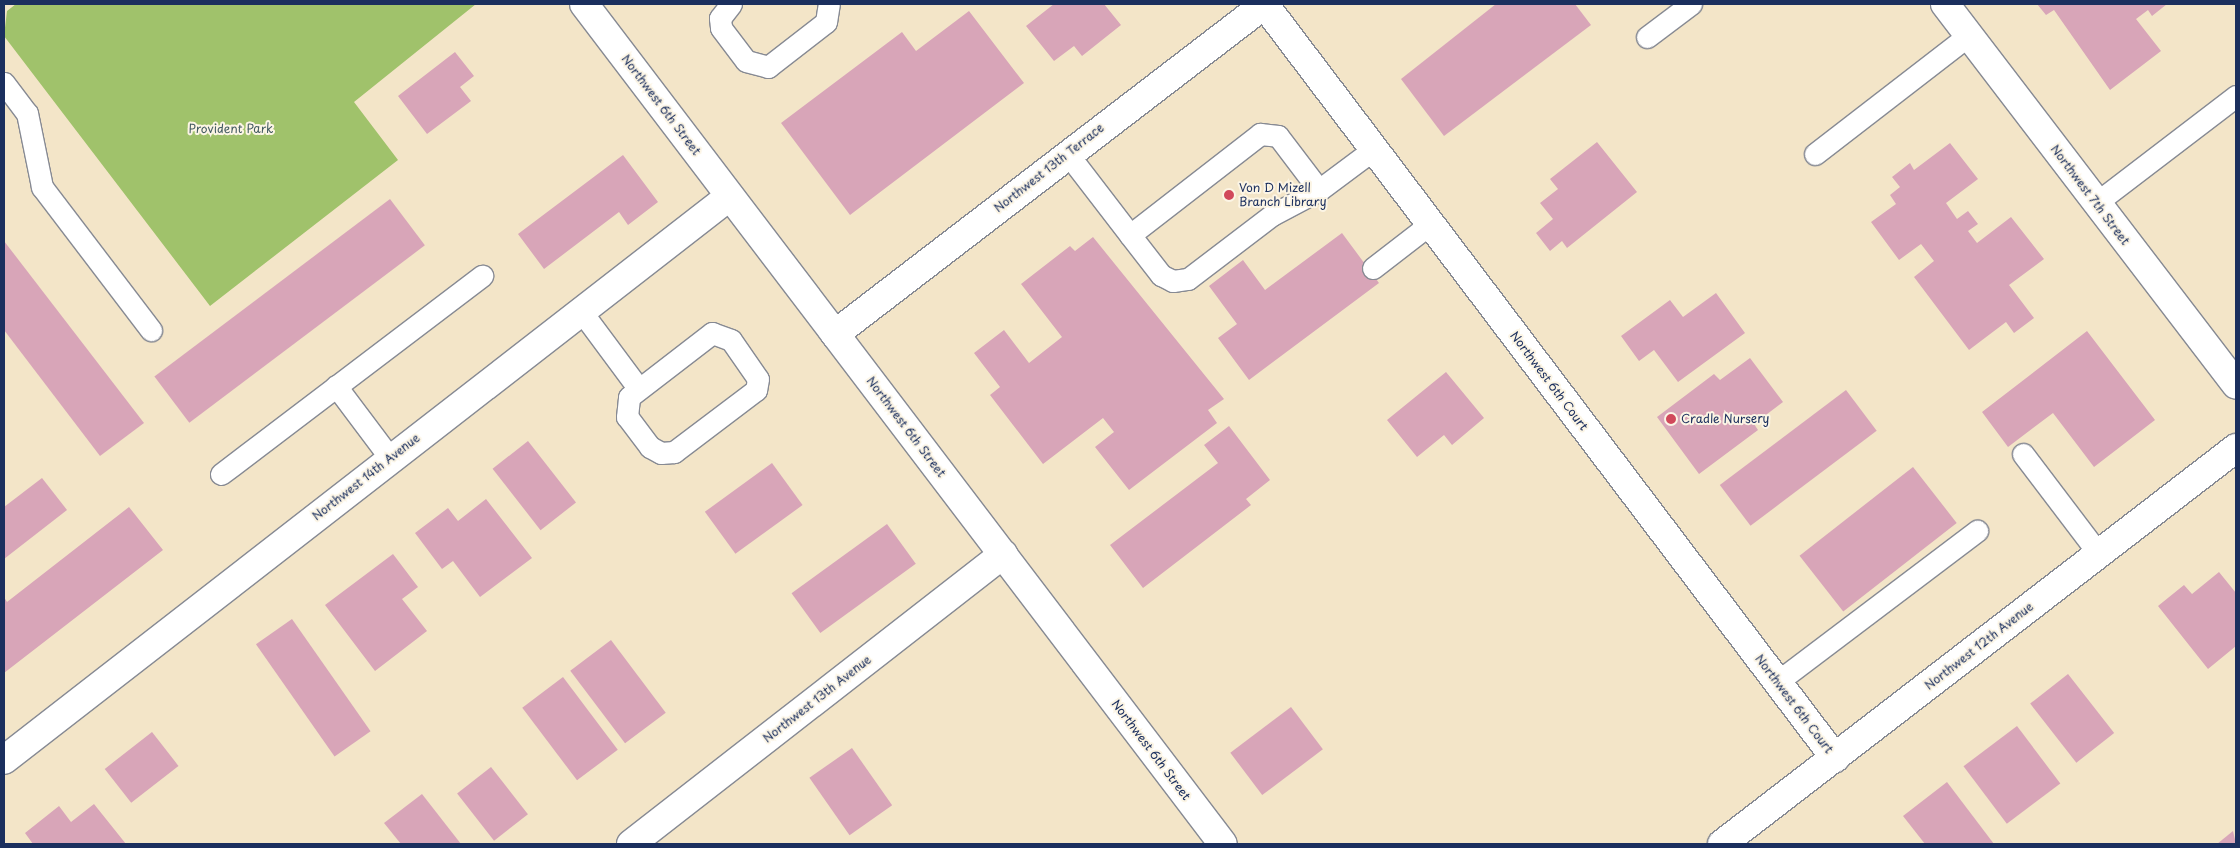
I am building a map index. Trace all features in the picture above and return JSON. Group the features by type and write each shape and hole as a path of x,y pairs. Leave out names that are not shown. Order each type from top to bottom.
{"street":[{"name":"Northwest 6th Court","path":"1264,4 1835,758"},
{"name":"Northwest 13th Terrace","path":"835,334 1067,153 1264,4"},
{"name":"Northwest 7th Street","path":"1945,4 2236,385"},
{"name":"Northwest 6th Street","path":"588,5 730,196 1223,844"},
{"name":"Northwest 14th Avenue","path":"4,760 390,458 730,196"},
{"name":"Northwest 12th Avenue","path":"1722,844 2236,448"},
{"name":"Northwest 13th Avenue","path":"631,844 1003,554"}],"lane":[{"path":"731,4 720,18 721,28 746,61 768,68 826,22 829,4"},
{"path":"1647,36 1691,4"},
{"path":"1815,154 1969,35"},
{"path":"4,83 27,113 42,187 151,330"},
{"path":"2096,203 2236,96"},
{"path":"1130,234 1260,134 1278,136 1318,190"},
{"path":"1067,153 1160,275 1173,281 1188,279 1272,215 1318,190 1374,149"},
{"path":"1373,268 1430,224"},
{"path":"220,474 482,276"},
{"path":"581,311 639,389"},
{"path":"712,333 731,340 758,379 756,390 674,452 650,447 627,416 628,397 639,389 712,333"},
{"path":"336,386 390,458"},
{"path":"2023,454 2099,554"},
{"path":"1777,682 1977,531"}],"green space":[{"name":"Provident Park","path":"16,4 476,4 354,102 398,160 210,306 4,36 7,11"}],"building":[{"path":"1054,4 1104,4 1121,25 1082,56 1074,46 1054,61 1026,26"},
{"path":"1496,4 1575,4 1591,25 1444,136 1401,79"},
{"path":"2037,4 2167,4 2152,16 2148,10 2136,19 2161,51 2110,90 2054,10 2046,15"},
{"path":"969,11 1024,83 850,215 781,123 902,32 916,51"},
{"path":"455,52 474,76 460,87 471,101 427,134 398,96"},
{"path":"1597,142 1637,192 1567,248 1562,241 1550,251 1536,233 1553,219 1540,203 1558,189 1550,179"},
{"path":"1950,143 1978,179 1946,203 1957,219 1968,211 1978,224 1968,231 1977,243 2011,217 2044,259 2009,285 2034,318 2014,333 2006,322 1969,350 1914,277 1934,261 1921,244 1899,260 1871,222 1896,204 1890,195 1900,187 1892,177 1910,163 1914,170"},
{"path":"623,155 658,202 628,225 619,212 544,269 518,234"},
{"path":"390,199 425,245 189,423 154,377"},
{"path":"1342,233 1379,283 1249,380 1218,338 1237,324 1209,286 1243,260 1265,290"},
{"path":"1093,237 1224,399 1208,410 1217,423 1129,490 1095,447 1114,432 1103,418 1043,464 990,395 1000,387 974,353 1004,330 1029,363 1062,337 1021,284 1070,246 1075,251"},
{"path":"4,241 144,423 100,456 4,330"},
{"path":"1716,293 1745,333 1678,382 1654,350 1639,361 1621,336 1670,300 1683,317"},
{"path":"2087,331 2155,420 2094,467 2053,413 2008,447 1982,412"},
{"path":"1750,358 1783,402 1754,424 1758,430 1699,474 1657,417 1714,374 1720,380"},
{"path":"1446,372 1484,418 1452,445 1444,435 1417,457 1387,420"},
{"path":"1846,390 1877,431 1751,526 1720,485"},
{"path":"1229,426 1270,480 1246,499 1251,505 1143,588 1110,545 1218,463 1204,445"},
{"path":"528,441 576,502 541,530 493,469"},
{"path":"772,463 803,505 735,554 705,512"},
{"path":"1913,467 1957,523 1843,612 1800,556"},
{"path":"42,478 67,510 4,559 4,507"},
{"path":"486,499 532,558 480,597 453,561 442,569 415,533 448,508 458,521"},
{"path":"129,507 163,550 4,673 4,597 7,602"},
{"path":"887,524 916,564 820,633 792,593"},
{"path":"393,554 418,587 402,599 427,631 375,671 325,605"},
{"path":"2219,572 2236,593 2236,646 2208,669 2158,606 2184,585 2192,594"},
{"path":"292,619 371,731 335,756 256,644"},
{"path":"611,640 666,713 625,743 570,671"},
{"path":"2068,674 2114,733 2076,763 2030,704"},
{"path":"563,677 618,750 577,780 522,708"},
{"path":"1291,707 1323,749 1262,795 1230,753"},
{"path":"2017,726 2060,784 2007,824 1963,766"},
{"path":"152,732 178,766 131,803 105,769"},
{"path":"852,748 892,805 850,835 809,778"},
{"path":"491,767 528,814 494,841 457,793"},
{"path":"1947,782 1994,844 1925,844 1903,816"},
{"path":"422,794 461,844 401,844 384,823"},
{"path":"94,804 126,844 33,844 25,833 59,806 71,822"},
{"path":"2233,831 2236,844 2217,844"}],"place":[{"name":"Von D Mizell Branch Library","path":"1229,195"},
{"name":"Cradle Nursery","path":"1671,419"}]}
